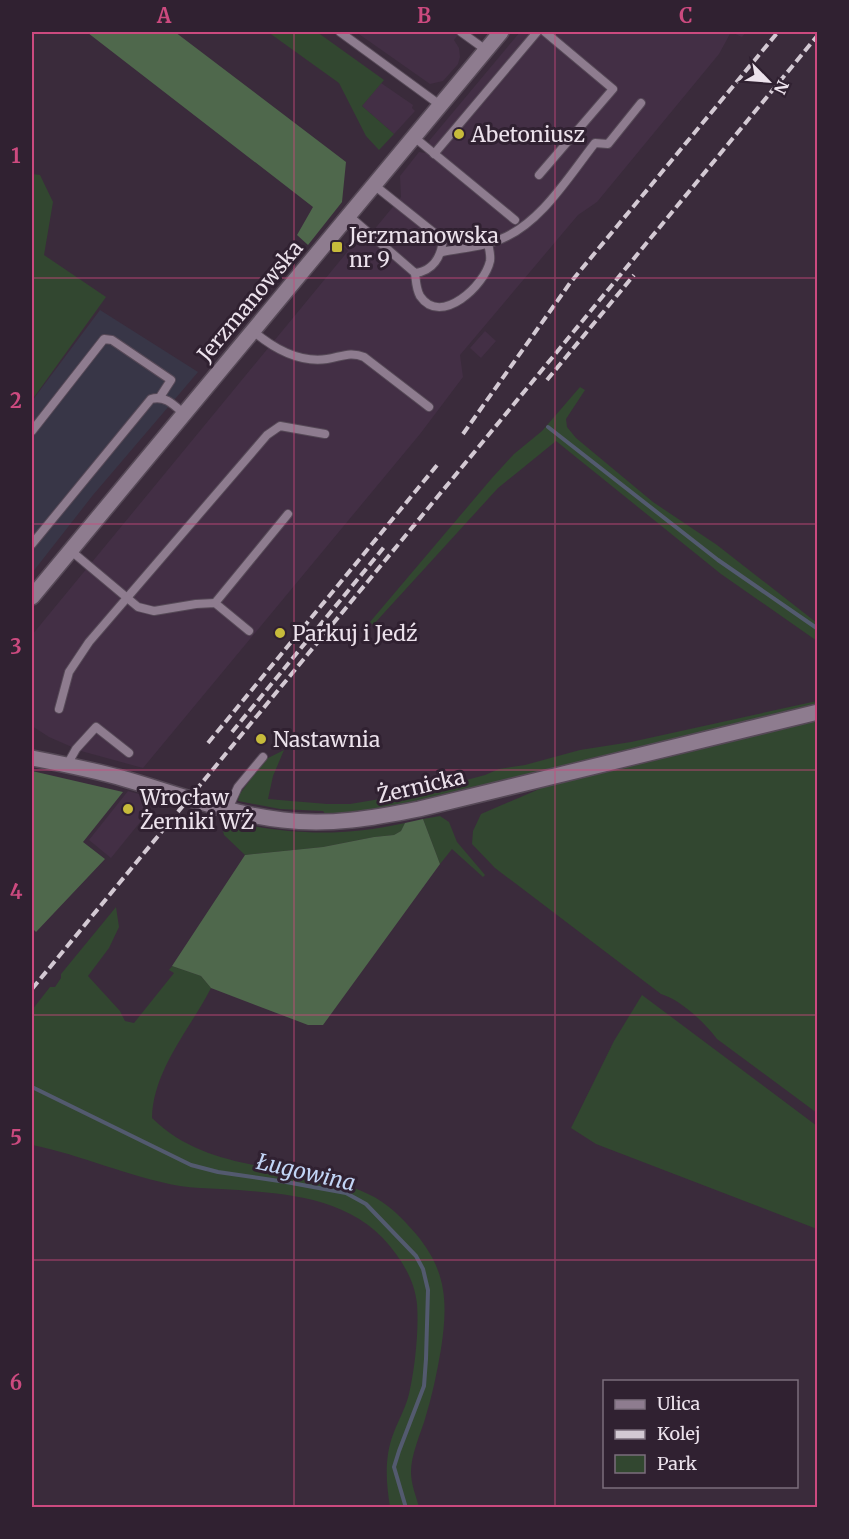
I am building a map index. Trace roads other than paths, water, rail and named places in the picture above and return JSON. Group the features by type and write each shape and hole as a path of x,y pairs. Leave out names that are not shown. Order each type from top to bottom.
{"street":[{"name":"Jerzmanowska","path":"32,597 501,32"},
{"name":"Żernicka","path":"32,758 121,778 228,809 284,820 309,822 368,819 439,805 818,712"}],"lane":[{"path":"340,32 440,105"},
{"path":"461,32 486,50"},
{"path":"434,154 537,32"},
{"path":"539,176 613,89 545,32"},
{"path":"442,252 499,240 520,230 535,218 595,144 608,144 641,103"},
{"path":"414,137 515,220"},
{"path":"374,184 443,240 442,252 435,264 424,272 415,273"},
{"path":"348,215 415,273 417,288 426,301 437,306 453,304 472,290 488,268 490,255 488,243"},
{"path":"253,331 284,352 302,358 316,360 355,353 364,357 429,407"},
{"path":"32,431 104,339 112,340 171,380 160,397"},
{"path":"32,544 151,399 160,397 165,399 184,414"},
{"path":"59,709 69,672 89,642 267,435 280,426 325,434"},
{"path":"215,603 288,514"},
{"path":"70,550 138,607 154,611 215,603 249,631"},
{"path":"67,765 76,749 96,727 129,753"},
{"path":"228,809 238,787 263,757"}],"waterway":[{"path":"548,427 718,560 818,629"},
{"name":"Ługowina","path":"32,1087 191,1165 218,1172 346,1193 366,1204 416,1256 423,1269 428,1290 426,1359 424,1386 394,1467 406,1508"}],"railway":[{"path":"463,434 570,283 778,32"},
{"path":"32,989 818,35"},
{"path":"547,380 634,275"},
{"path":"208,743 438,464"},
{"path":"232,732 385,546"}],"place":[{"name":"Abetoniusz","path":"459,134"},
{"name":"Jerzmanowska nr 9","path":"337,247"},
{"name":"Parkuj i Jedź","path":"280,633"},
{"name":"Nastawnia","path":"261,739"},
{"name":"Wrocław Żerniki WŻ","path":"128,809"}]}
